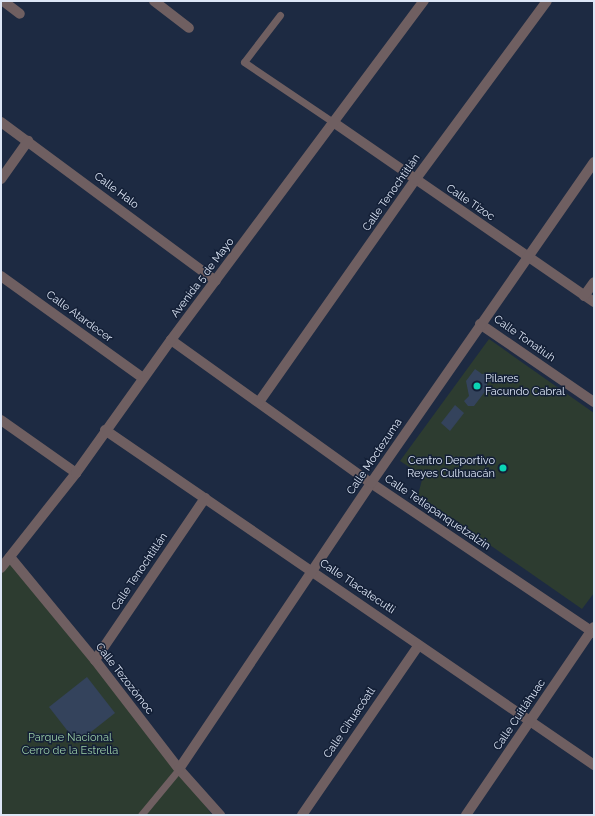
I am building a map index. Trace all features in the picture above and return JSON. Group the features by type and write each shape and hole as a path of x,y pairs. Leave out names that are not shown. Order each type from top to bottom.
{"street":[{"path":"3,1 20,14"},
{"path":"154,1 189,28"},
{"name":"Avenida 5 de Mayo","path":"1,568 76,473 105,430 171,340 424,1"},
{"name":"Calle Tenochtitlán","path":"259,402 415,180 547,1"},
{"name":"Calle Halo","path":"1,122 216,280"},
{"name":"Calle Tízoc","path":"333,122 594,302"},
{"path":"1,179 28,141"},
{"name":"Calle Moctezuma","path":"179,769 313,572 371,483 594,162"},
{"name":"Calle Atardecer","path":"1,276 143,378"},
{"path":"584,296 594,282"},
{"name":"Calle Tonatiuh","path":"480,324 594,402"},
{"name":"Calle Tetlepanquetzalzin","path":"171,340 371,483 593,631"},
{"path":"1,420 76,473"},
{"name":"Calle Tlacatecutli","path":"105,430 594,765"},
{"name":"Calle Tenochtitlán","path":"95,660 205,498"},
{"name":"Calle Tezozómoc","path":"10,557 95,660 179,769 220,815"},
{"name":"Calle Cuitláhuac","path":"466,815 593,631"},
{"name":"Calle Cihuacóatl","path":"302,815 419,645"}],"lane":[{"path":"280,15 244,62 333,122"},
{"path":"140,815 179,769"}],"green space":[{"name":"Centro Deportivo Reyes Culhuacán","path":"489,339 594,413 594,593 582,609 418,495 423,476 400,461"},
{"name":"Parque Nacional Cerro de la Estrella","path":"10,562 179,769 212,815 1,815 1,573"}],"building":[{"name":"Pilares Facundo Cabral","path":"475,369 482,374 491,373 491,382 487,382 487,389 474,406 468,406 464,401 469,396 466,381"},
{"path":"455,405 464,413 450,431 441,423"},
{"path":"87,677 115,713 77,743 49,707"}],"place":[{"name":"Pilares Facundo Cabral","path":"477,386"},
{"name":"Centro Deportivo Reyes Culhuacán","path":"503,468"}]}
